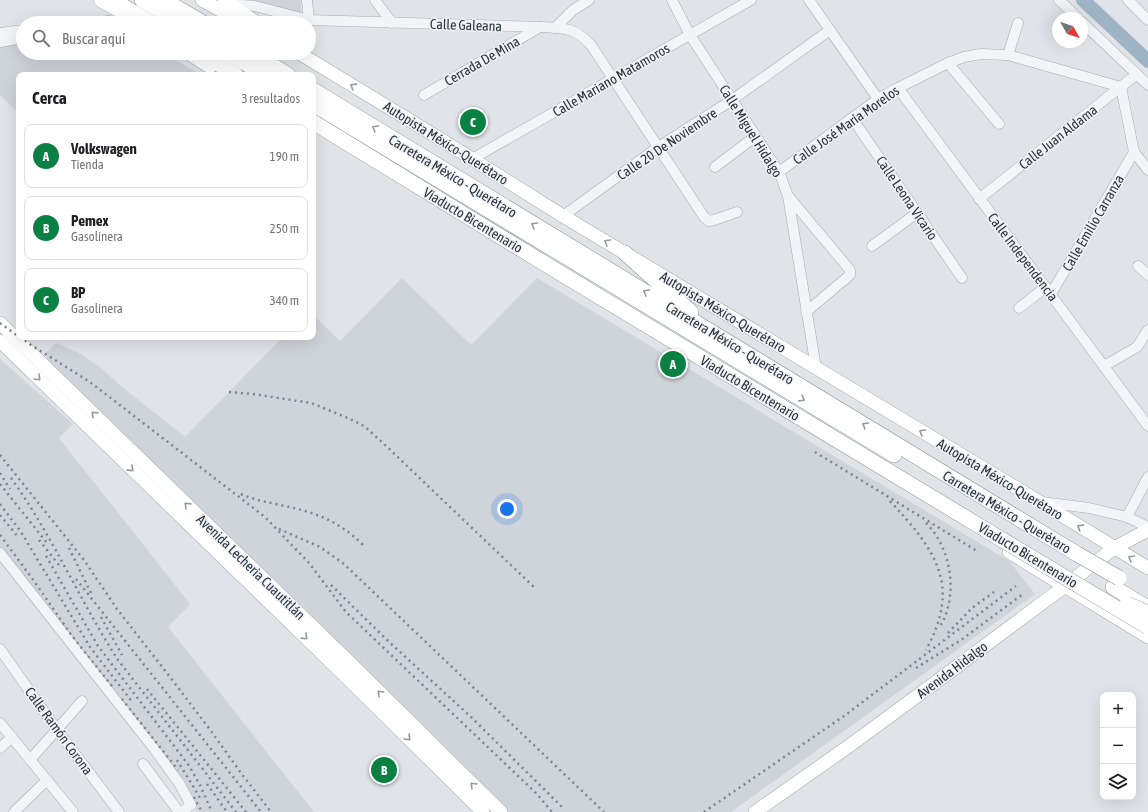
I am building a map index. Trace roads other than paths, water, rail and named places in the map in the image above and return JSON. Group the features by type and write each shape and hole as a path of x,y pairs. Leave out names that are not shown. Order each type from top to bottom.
{"highway":[{"path":"112,0 139,16"},
{"path":"142,0 168,16"},
{"path":"164,0 191,16"},
{"path":"212,60 231,72"},
{"path":"237,60 251,72"},
{"path":"240,60 260,72"},
{"path":"263,60 283,72"},
{"name":"Carretera México - Querétaro","path":"316,92 722,339 1075,559"},
{"name":"Carretera México - Querétaro","path":"316,106 648,306 1075,559 1116,582 1148,596"},
{"path":"316,123 358,156"},
{"name":"Viaducto Bicentenario","path":"316,123 507,243 1148,627"},
{"path":"507,243 648,306"},
{"path":"625,253 722,339"},
{"path":"991,533 1038,555 1134,608 1148,613"},
{"name":"Carretera México - Querétaro","path":"1116,582 1148,608"}],"main road":[{"path":"100,0 128,16"},
{"path":"202,0 223,4 244,16"},
{"path":"223,4 236,16"},
{"path":"199,60 218,72"},
{"name":"Autopista México-Querétaro","path":"312,60 563,216 1148,568"},
{"path":"316,132 507,243 1148,637"},
{"name":"Avenida Lecheria Cuautitlán","path":"0,323 16,339"},
{"name":"Avenida Lecheria Cuautitlán","path":"17,340 341,662 483,812"},
{"name":"Avenida Lecheria Cuautitlán","path":"0,341 17,359 501,812"},
{"path":"0,348 17,359"},
{"name":"Avenida Hidalgo","path":"755,812 848,746 1114,548 1148,528"}],"street":[{"path":"307,0 309,16"},
{"path":"375,0 392,23"},
{"path":"555,28 573,10 590,0"},
{"name":"Calle Mariano Matamoros","path":"472,159 751,0"},
{"path":"809,0 878,99"},
{"path":"1059,0 1072,12"},
{"path":"1128,0 1148,20"},
{"name":"Calle Miguel Hidalgo","path":"675,1 690,35 779,172 788,196 816,368"},
{"name":"Calle Galeana","path":"223,4 254,6 293,16"},
{"name":"Calle Galeana","path":"316,20 555,28 570,30 582,36 591,45 704,217 709,221 737,212"},
{"path":"1008,55 1018,23"},
{"name":"Cerrada De Mina","path":"424,95 540,28"},
{"path":"1088,28 1148,84"},
{"name":"Calle 20 De Noviembre","path":"563,216 658,148 732,100 830,30"},
{"path":"0,33 16,31"},
{"path":"0,42 16,39"},
{"name":"Calle José María Morelos","path":"779,172 878,99 948,63 964,57 981,54 1008,55 1121,87"},
{"path":"948,63 999,124"},
{"name":"Calle Juan Aldama","path":"979,199 1137,74"},
{"path":"1121,87 1134,152 1148,170"},
{"name":"Calle Independencia","path":"898,88 1148,426"},
{"name":"Calle Leona Vicario","path":"852,118 962,278"},
{"path":"715,167 756,136"},
{"name":"Calle Emilio Carranza","path":"1019,308 1049,291 1134,152"},
{"path":"788,196 850,270 850,275 806,312"},
{"path":"872,246 917,212"},
{"path":"1138,266 1148,275"},
{"path":"1104,366 1137,347 1148,330"},
{"path":"1127,517 1148,477"},
{"path":"1040,502 1089,508 1127,517 1148,528"},
{"path":"0,553 155,750 179,783 191,804 182,812"},
{"name":"Calle Ramón Corona","path":"0,649 57,730 119,812"},
{"path":"30,760 82,701"},
{"path":"0,723 73,812"},
{"path":"0,748 12,737"},
{"path":"143,764 179,812"},
{"path":"14,812 47,780"}],"waterway":[{"path":"1083,0 1148,61"}],"railway":[{"path":"0,323 16,335"},
{"path":"24,340 90,382 265,517 309,563 346,612 537,794 552,812"},
{"path":"229,392 253,394 311,403 364,426 536,589"},
{"path":"815,452 977,551"},
{"path":"0,455 84,560 117,609 271,812"},
{"path":"0,473 10,489"},
{"path":"11,478 40,522 91,615 118,660 236,812"},
{"path":"0,484 47,543"},
{"path":"241,494 260,501 304,511 325,518 354,536 363,545"},
{"path":"890,501 920,536 931,552 938,569 942,587 942,606 937,627 926,650"},
{"path":"0,504 21,532 90,647 133,703"},
{"path":"0,515 19,538"},
{"path":"926,523 942,546 950,572 951,586 949,600 941,625"},
{"path":"279,529 320,547 344,564 604,812"},
{"path":"0,535 72,636 112,686"},
{"path":"39,540 59,565"},
{"path":"69,548 91,593"},
{"path":"46,556 98,646 190,767 212,812"},
{"path":"76,579 261,812"},
{"path":"331,585 387,640 471,717 562,807"},
{"path":"704,812 844,716 1016,586"},
{"path":"948,633 972,608 994,592"},
{"path":"916,668 961,640 1023,594"},
{"path":"101,617 122,655"},
{"path":"147,689 246,812"},
{"path":"122,699 178,770"},
{"path":"177,760 202,801"},
{"path":"207,784 227,812"},
{"path":"194,797 202,812"}],"place":[{"name":"BP","path":"473,122"},
{"name":"Volkswagen","path":"673,364"},
{"name":"Pemex","path":"384,770"}]}
